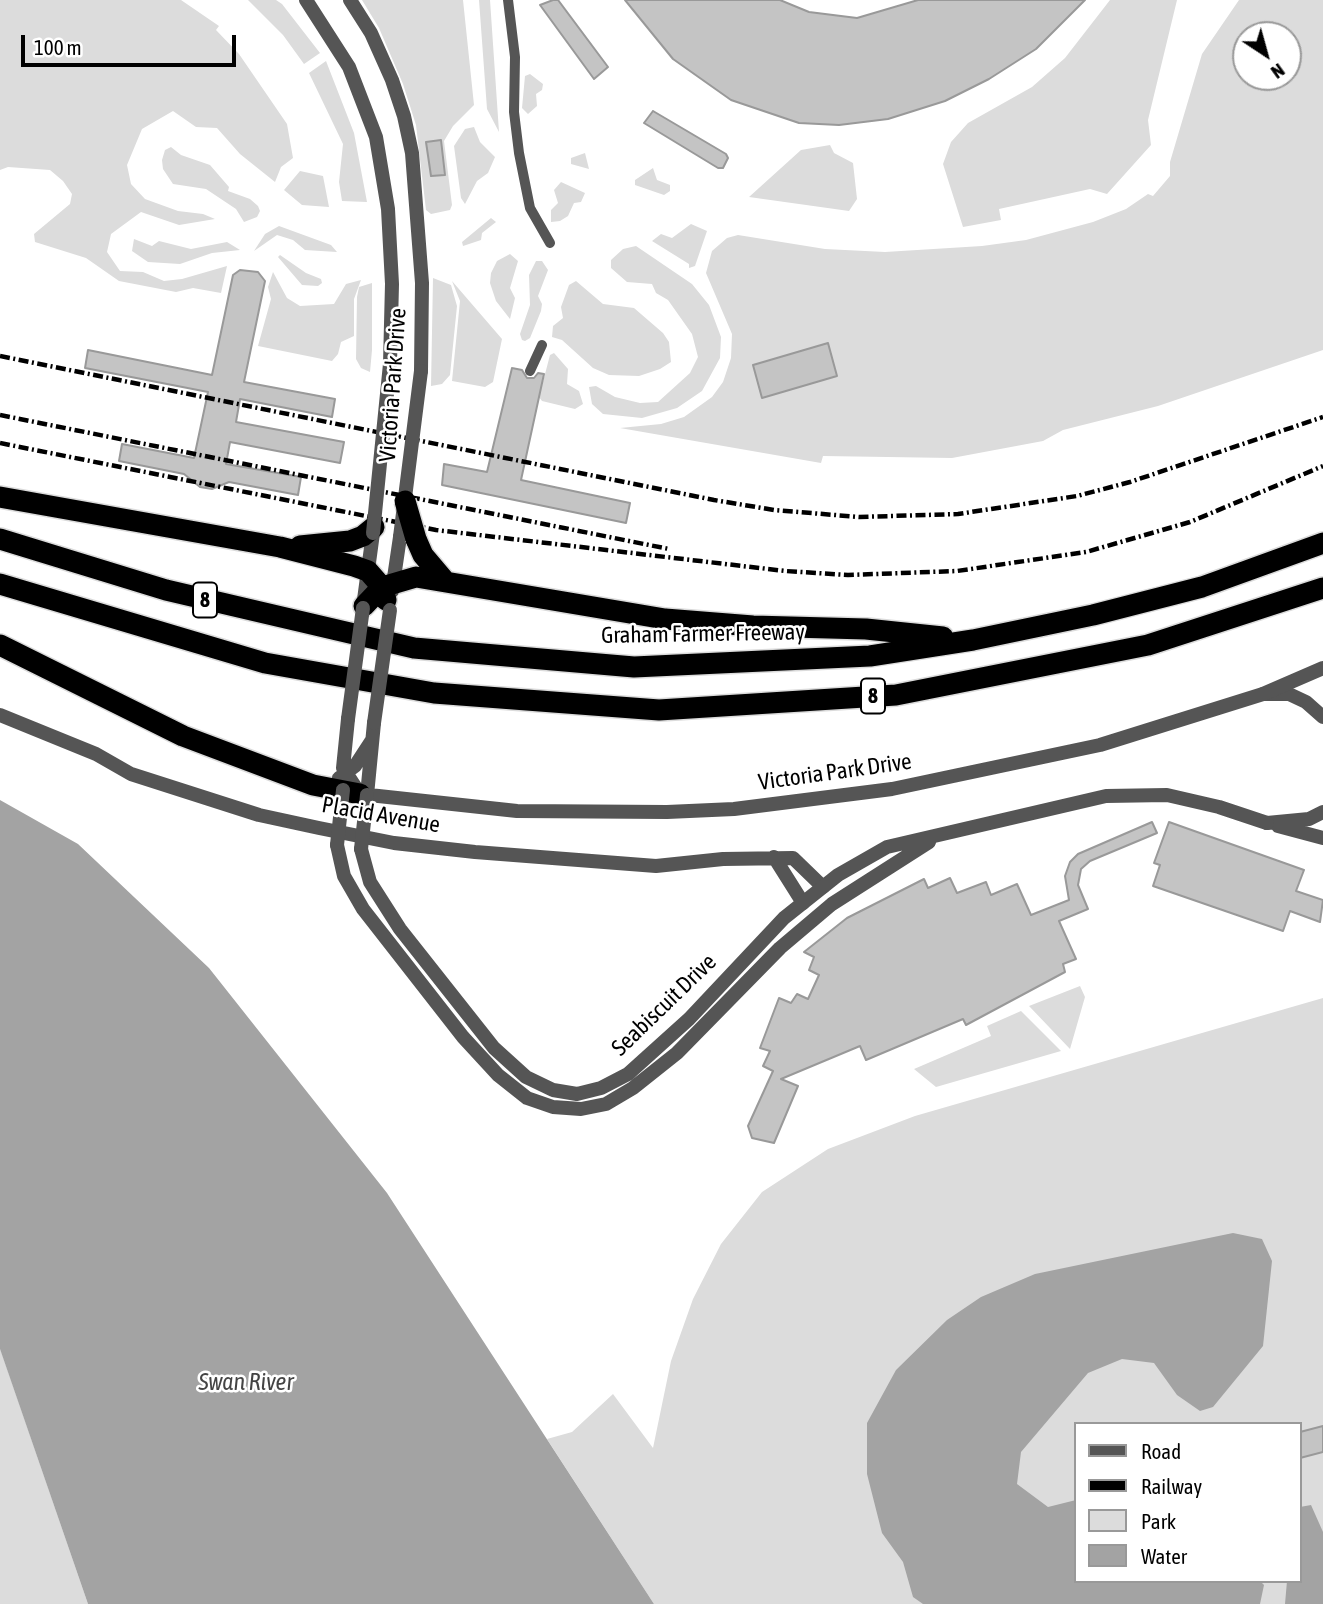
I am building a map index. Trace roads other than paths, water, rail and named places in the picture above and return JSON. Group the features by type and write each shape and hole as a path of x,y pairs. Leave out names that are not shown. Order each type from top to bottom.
{"highway":[{"path":"0,497 280,547 381,580 416,577 664,619 753,626 866,629 972,640"},
{"path":"405,501 408,538 445,581"},
{"path":"280,547 350,541 372,531"},
{"name":"Graham Farmer Freeway","path":"0,539 166,590 316,628 414,648 634,667 870,656 972,640 1093,615 1202,587 1323,543"},
{"path":"364,606 381,580"},
{"path":"381,580 390,610"},
{"name":"8","path":"0,584 265,663 434,693 659,710 896,695 1148,645 1323,588"},
{"path":"0,645 183,736 313,785 354,788"}],"street":[{"name":"Victoria Park Drive","path":"306,0 329,33 365,101 376,137 388,209 392,284 390,364 372,531 381,580"},
{"name":"Victoria Park Drive","path":"351,0 371,33 404,116 418,208 422,283 421,371 405,501"},
{"path":"508,0 515,57 514,112 519,153 530,208 550,243"},
{"path":"530,371 542,345"},
{"path":"381,580 408,538"},
{"path":"354,788 343,753 364,606"},
{"path":"354,788 372,740 390,610"},
{"name":"Victoria Park Drive","path":"354,788 424,803 530,811 667,812 800,802 892,789 1100,745 1263,694 1323,668"},
{"path":"1263,694 1289,694 1306,702 1323,717"},
{"name":"Placid Avenue","path":"0,715 96,754 131,774 259,815 394,843 656,866 774,857"},
{"name":"Seabiscuit Drive","path":"372,740 337,845 344,876 363,909 463,1037 498,1075 527,1098 553,1107 581,1109 606,1104 634,1088 677,1054 780,948 832,904 939,836"},
{"name":"Seabiscuit Drive","path":"354,788 361,849 370,882 400,929 494,1048 526,1077 552,1090 577,1094 601,1088 628,1074 653,1053 784,918 823,887 887,847 1106,796 1167,795 1219,807 1323,838"},
{"path":"1267,823 1309,819 1323,811"},
{"path":"774,857 793,858 823,887"},
{"path":"774,857 803,902"}],"water":[{"name":"Swan River","path":"0,800 78,844 209,968 387,1193 654,1604 88,1604 0,1349"},
{"path":"1233,1233 1262,1239 1272,1261 1263,1346 1213,1407 1200,1411 1177,1395 1154,1363 1122,1359 1088,1373 1021,1452 1017,1484 1048,1507 1074,1500 1074,1583 1262,1583 1264,1585 1260,1604 923,1604 913,1597 903,1562 882,1533 867,1474 867,1423 896,1370 947,1320 981,1297 1035,1274"},
{"path":"1311,1505 1323,1532 1323,1604 1285,1604 1287,1583 1302,1583 1302,1507"}],"railway":[{"path":"0,356 714,500 774,510 859,517 958,514 1077,496 1130,482 1323,417"},
{"path":"0,415 669,549"},
{"path":"0,443 436,530 785,571 848,575 957,571 1086,552 1190,522 1323,466"}]}
